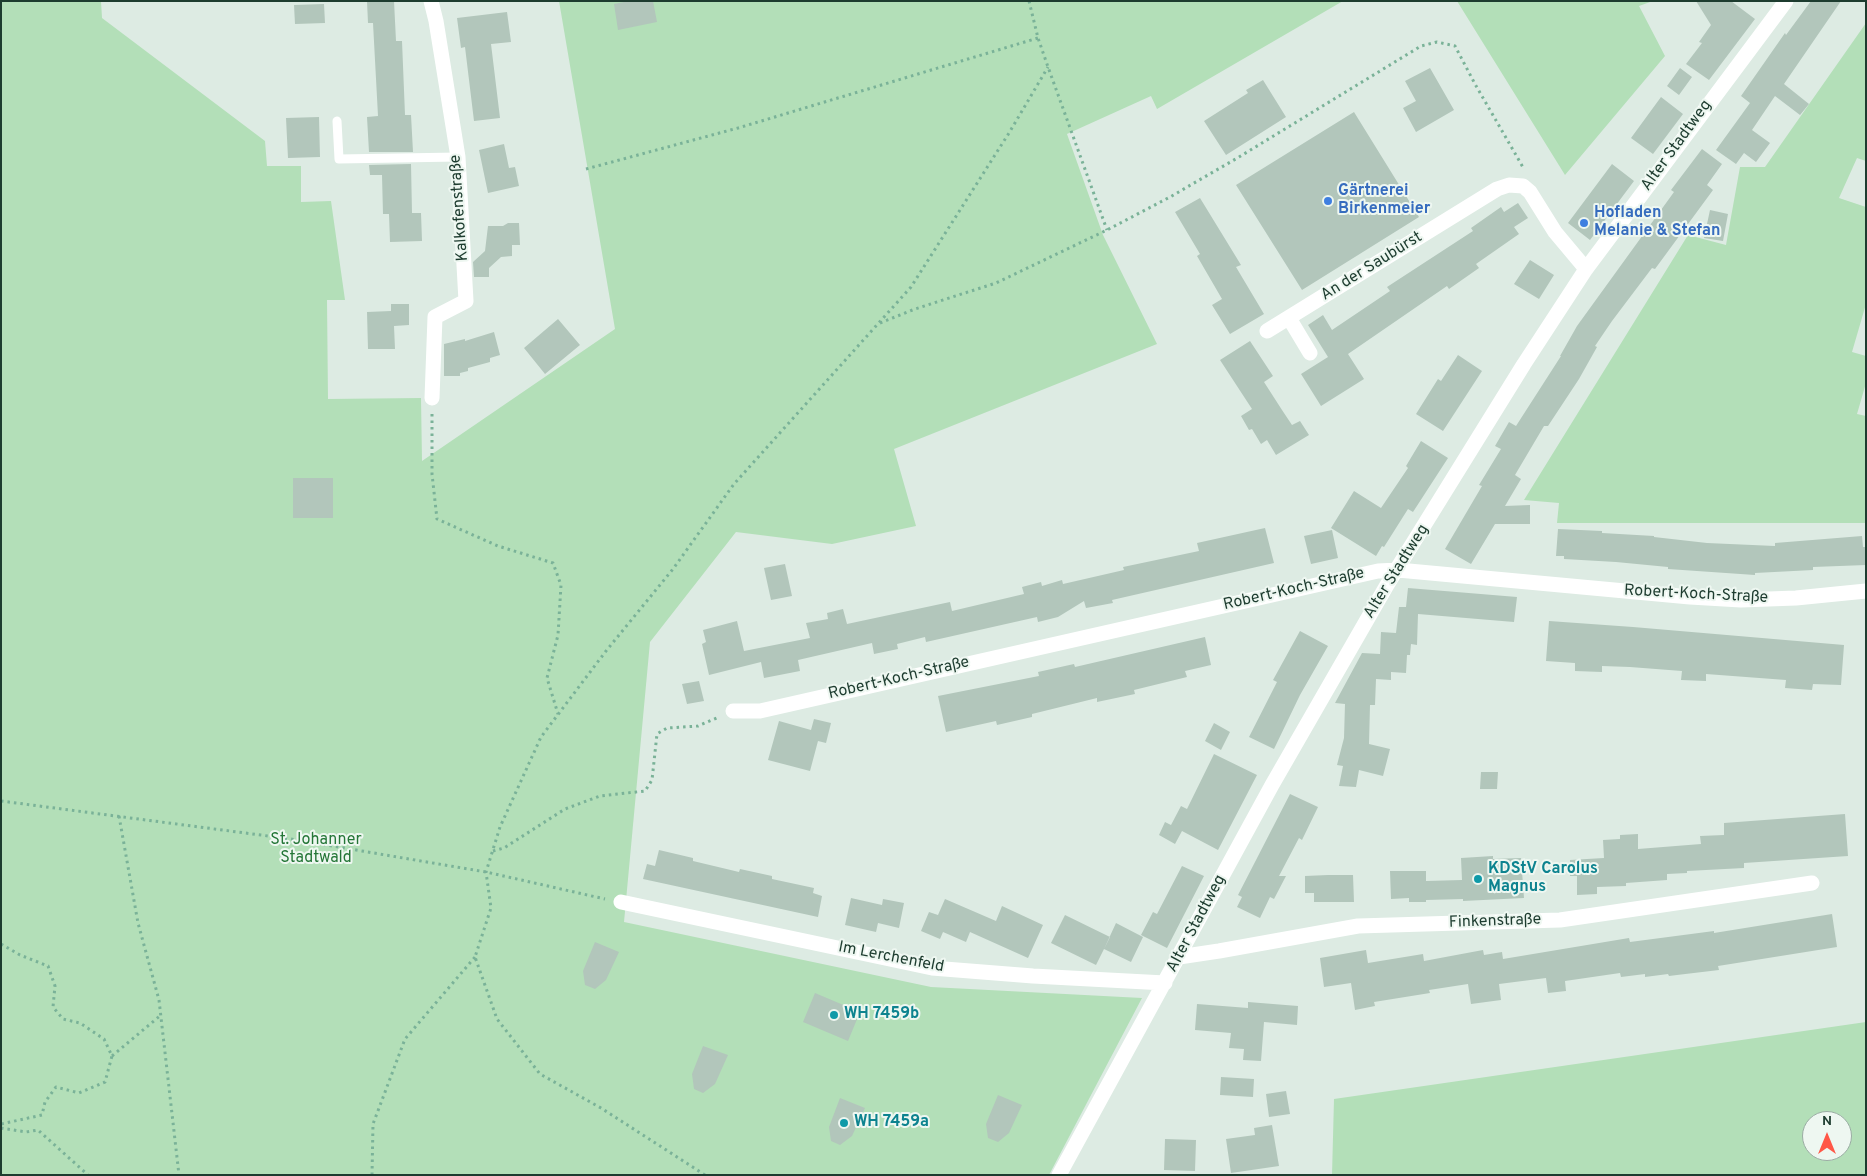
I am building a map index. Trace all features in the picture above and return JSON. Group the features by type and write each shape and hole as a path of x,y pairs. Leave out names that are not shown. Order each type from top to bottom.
{"street":[{"name":"Kalkofenstraße","path":"431,1 436,21 458,157 466,301 435,317 432,398"},
{"name":"Alter Stadtweg","path":"1059,1175 1272,786 1398,570 1524,364 1586,268 1786,1"},
{"name":"An der Saubürst","path":"1267,331 1497,189 1509,185 1523,186 1530,192"},
{"path":"1530,192 1555,232 1586,268"},
{"path":"1289,318 1310,353"},
{"name":"Robert-Koch-Straße","path":"733,710 760,710 1378,571 1398,570 1741,600 1796,598 1866,591"},
{"name":"Finkenstraße","path":"1179,956 1219,951 1358,926 1560,920 1812,882"},
{"name":"Im Lerchenfeld","path":"621,902 932,968 1032,976 1165,983"}],"lane":[{"path":"337,121 339,159 458,157"}],"path":[{"path":"1029,1 1038,38 1107,230"},
{"path":"586,169 738,128 1038,38"},
{"path":"879,324 915,309 996,283 1107,230 1170,197 1421,46 1437,42 1455,46 1474,84 1522,165 1530,192"},
{"path":"372,1175 373,1124 405,1039 474,957 491,908 486,872 500,827 541,737 606,651 672,569 734,484 911,287 1009,134 1048,67"},
{"path":"432,398 432,474 437,519 498,546 554,563 562,585 558,635 547,678 558,715"},
{"path":"493,851 504,848 565,809 600,796 645,791 652,780 656,734 667,728 698,726 733,710"},
{"path":"1,802 291,839 486,872 621,902"},
{"path":"119,816 138,923 159,1000 179,1175"},
{"path":"1,944 20,955 48,966 55,986 53,1007 64,1019 80,1023 104,1040 112,1056"},
{"path":"474,957 497,1018 540,1074 601,1108 705,1175"},
{"path":"1,1124 42,1115 45,1102 56,1087 79,1094 105,1082 112,1056 161,1015"},
{"path":"1,1128 26,1132 38,1130 88,1175"}],"green space":[{"name":"St. Johanner Stadtwald","path":"1,1 101,1 102,18 265,141 267,166 301,166 301,202 331,201 345,300 327,300 328,399 421,398 422,461 615,329 559,1 1343,1 1157,109 1151,96 1067,134 1103,235 1157,344 894,449 916,526 832,544 736,532 650,642 624,922 931,987 1142,998 1049,1175 1,1175"},
{"path":"1457,1 1653,1 1639,6 1665,56 1565,175"},
{"path":"1866,23 1866,161 1857,158 1839,198 1866,207 1866,304 1852,352 1866,356 1866,383 1857,414 1866,416 1866,523 1557,523 1559,503 1524,500 1688,235 1726,245 1740,167 1765,167"},
{"path":"1866,1022 1866,1175 1332,1175 1334,1099"}],"building":[{"path":"367,1 394,1 396,41 402,41 405,115 411,115 413,152 369,152 367,117 378,116 373,23 368,23"},
{"path":"629,1 653,1 657,22 618,30 614,4"},
{"path":"1696,1 1731,1 1755,19 1709,80 1686,64 1702,43 1699,42 1711,25"},
{"path":"1811,1 1841,1 1784,84 1809,104 1800,115 1775,96 1752,130 1770,143 1756,162 1744,153 1736,164 1716,150 1750,103 1741,96 1785,33 1786,35"},
{"path":"324,4 325,23 295,24 294,5"},
{"path":"507,12 511,42 491,44 500,118 474,121 465,47 461,48 457,18"},
{"path":"1430,68 1454,110 1416,132 1403,108 1416,101 1405,81"},
{"path":"1680,68 1692,77 1679,95 1667,86"},
{"path":"1263,80 1286,117 1226,155 1204,121 1248,93 1246,90"},
{"path":"1661,97 1683,114 1653,154 1631,138"},
{"name":"Gärtnerei Birkenmeier","path":"1354,112 1419,217 1302,290 1236,185"},
{"path":"319,117 320,157 288,158 286,118"},
{"path":"504,144 509,168 515,167 519,186 488,193 479,150"},
{"path":"1702,149 1722,164 1707,185 1713,190 1655,269 1652,268 1612,321 1595,346 1597,347 1579,379 1548,426 1544,426 1515,475 1521,479 1505,506 1530,505 1530,524 1495,524 1471,564 1445,549 1482,486 1479,485 1501,449 1495,446 1509,422 1516,426 1561,356 1577,326 1674,192 1671,190"},
{"path":"411,164 412,213 421,213 422,241 390,242 389,214 383,214 382,175 370,175 369,165"},
{"path":"1612,164 1634,181 1590,240 1568,223"},
{"path":"1200,198 1241,265 1236,267 1264,314 1230,334 1212,305 1222,299 1197,256 1200,254 1175,212"},
{"path":"1518,203 1528,218 1514,227 1519,234 1476,264 1479,268 1449,289 1447,286 1348,354 1364,379 1321,406 1301,374 1328,357 1308,325 1323,315 1332,330 1390,291 1387,287 1473,231 1471,228 1501,207 1504,212"},
{"path":"1710,210 1728,214 1723,241 1704,238"},
{"path":"508,223 519,223 520,245 512,245 512,256 501,257 489,268 489,277 474,277 473,262 485,251 488,226 503,226"},
{"path":"1530,260 1554,275 1539,299 1514,284"},
{"path":"391,304 409,304 409,325 394,326 395,349 368,349 367,312 391,311"},
{"path":"558,319 580,345 545,374 524,348"},
{"path":"494,332 500,355 490,358 490,362 468,368 468,371 460,373 460,376 444,376 444,344 465,339 465,341"},
{"path":"1250,341 1273,376 1264,382 1292,425 1300,421 1309,435 1276,455 1267,440 1261,444 1252,429 1249,430 1241,416 1252,409 1220,360"},
{"path":"1458,355 1482,371 1443,431 1416,414 1438,379 1441,381"},
{"path":"1421,441 1448,458 1413,512 1408,509 1384,547 1382,546 1376,556 1331,528 1354,491 1381,508 1408,468 1406,466"},
{"path":"293,478 333,478 333,518 293,518"},
{"path":"1265,528 1274,563 1112,600 1113,603 1086,608 1084,601 1058,617 1038,622 1037,617 926,642 925,637 897,644 898,649 874,654 872,643 798,660 800,671 764,678 761,662 709,675 702,644 706,642 703,630 737,621 744,651 810,638 806,623 828,619 827,613 843,609 847,624 950,602 952,611 1024,594 1022,587 1041,582 1042,586 1062,580 1063,584 1124,570 1123,567 1199,551 1197,543"},
{"path":"1558,529 1602,531 1602,533 1654,536 1707,543 1775,546 1775,543 1862,536 1863,547 1866,547 1866,565 1813,567 1813,570 1755,573 1755,575 1564,559 1564,556 1556,556"},
{"path":"1332,530 1338,558 1311,564 1304,536"},
{"path":"785,564 792,596 771,600 764,568"},
{"path":"1408,588 1517,597 1514,622 1418,614 1417,645 1411,644 1410,655 1407,655 1406,673 1391,672 1391,680 1376,679 1375,705 1370,705 1369,744 1390,749 1383,776 1359,770 1356,787 1339,786 1343,766 1337,765 1344,738 1345,704 1335,703 1362,653 1380,654 1381,632 1396,633 1399,607 1406,607"},
{"path":"1549,621 1844,645 1841,685 1813,684 1812,690 1785,688 1786,680 1706,674 1706,681 1681,680 1682,671 1630,667 1602,666 1602,672 1575,671 1575,663 1546,661"},
{"path":"1300,631 1328,646 1300,695 1274,749 1249,737 1277,682 1273,680"},
{"path":"1205,637 1211,665 1185,671 1187,677 1134,690 1135,694 1097,702 1097,698 997,725 996,721 946,732 938,696 1039,676 1038,672 1074,664 1075,667"},
{"path":"699,681 704,701 687,704 682,684"},
{"path":"814,719 831,723 826,743 818,741 810,771 768,760 779,721 811,730"},
{"path":"1214,723 1230,732 1221,750 1205,741"},
{"path":"1214,754 1257,775 1218,850 1182,831 1175,844 1159,835 1165,822 1171,825 1181,806 1187,809"},
{"path":"1481,772 1498,772 1497,789 1480,789"},
{"path":"1290,794 1318,807 1302,840 1299,838 1279,876 1286,876 1274,899 1270,897 1260,918 1237,907 1242,897 1238,895"},
{"path":"1845,814 1848,856 1744,863 1744,868 1667,874 1667,880 1626,883 1626,886 1597,887 1597,894 1577,895 1577,876 1570,876 1570,860 1604,858 1603,840 1620,839 1620,835 1638,834 1638,849 1701,844 1700,836 1724,835 1724,823"},
{"path":"659,850 693,858 693,861 739,872 740,869 772,876 772,879 814,888 813,893 822,896 818,917 643,879 647,864 655,866"},
{"path":"1493,856 1493,859 1521,858 1524,898 1463,901 1463,899 1426,900 1426,902 1409,902 1409,898 1391,899 1390,871 1426,871 1426,881 1462,880 1461,858"},
{"path":"1182,866 1204,876 1167,948 1141,935 1153,912 1157,914"},
{"path":"1353,875 1354,902 1314,902 1314,893 1305,893 1305,876"},
{"path":"851,898 882,905 883,899 904,903 899,928 878,923 876,932 845,925"},
{"path":"945,899 996,921 1002,906 1043,925 1028,958 970,932 966,942 943,932 940,939 921,931 929,912 938,915"},
{"path":"1832,914 1837,947 1718,966 1719,970 1645,977 1645,974 1621,977 1620,973 1565,981 1566,991 1548,993 1546,978 1499,984 1501,1000 1471,1004 1468,984 1429,990 1430,993 1374,1002 1375,1006 1355,1010 1351,983 1324,987 1320,958 1366,950 1368,963 1423,954 1424,961 1483,950 1484,955 1502,952 1503,959 1629,938 1630,942 1714,931 1714,933"},
{"path":"1065,915 1110,937 1096,965 1051,943"},
{"path":"1116,923 1143,937 1131,962 1104,949"},
{"path":"595,942 619,952 606,980 595,989 585,985 583,971"},
{"name":"WH 7459b","path":"815,993 860,1012 848,1041 803,1022"},
{"path":"1248,1002 1298,1006 1297,1025 1264,1022 1261,1061 1243,1060 1244,1049 1229,1048 1231,1033 1195,1030 1197,1004 1248,1008"},
{"path":"703,1046 728,1055 715,1084 703,1093 694,1089 692,1074"},
{"path":"1221,1077 1254,1079 1253,1097 1220,1095"},
{"path":"1286,1091 1290,1114 1269,1117 1266,1094"},
{"path":"998,1095 1022,1105 1009,1133 998,1142 988,1138 986,1124"},
{"name":"WH 7459a","path":"840,1098 865,1108 852,1136 840,1145 831,1141 829,1127"},
{"path":"1272,1125 1279,1166 1231,1173 1226,1139 1255,1135 1254,1128"},
{"path":"1165,1139 1196,1140 1195,1171 1164,1170"}],"place":[{"name":"Gärtnerei Birkenmeier","path":"1328,201"},
{"name":"Hofladen Melanie & Stefan","path":"1584,223"},
{"name":"KDStV Carolus Magnus","path":"1478,879"},
{"name":"WH 7459b","path":"834,1015"},
{"name":"WH 7459a","path":"844,1123"}]}
